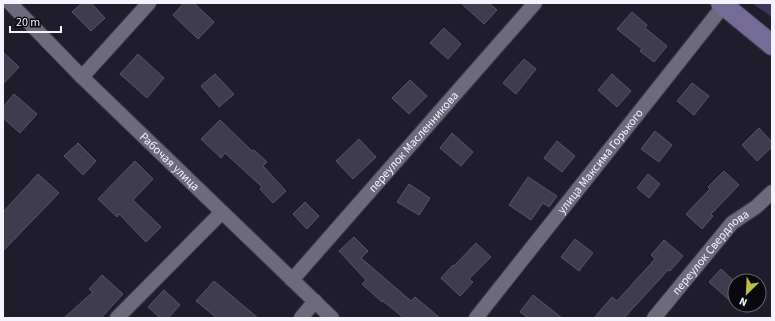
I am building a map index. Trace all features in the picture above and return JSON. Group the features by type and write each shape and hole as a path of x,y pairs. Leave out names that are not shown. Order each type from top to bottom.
{"main road":[{"path":"722,4 772,45"}],"street":[{"name":"Рабочая улица","path":"10,3 82,76 332,318"},
{"path":"82,76 149,3"},
{"name":"переулок Масленникова","path":"292,280 535,3"},
{"name":"улица Максима Горького","path":"476,318 722,4"},
{"name":"переулок Свердлова","path":"654,318 732,223 756,207 772,192"},
{"path":"117,318 222,212"},
{"path":"301,318 315,302"}],"shaded area":[{"path":"752,3 772,3 772,19 769,15"}],"building":[{"path":"82,3 91,3 105,18 91,31 72,12"},
{"path":"184,3 194,3 214,22 198,39 173,15"},
{"path":"461,3 489,3 497,10 484,24"},
{"path":"632,12 647,25 645,28 667,46 654,62 640,51 642,49 617,29"},
{"path":"444,28 461,44 448,59 430,43"},
{"path":"3,52 19,67 3,84"},
{"path":"138,54 164,78 147,98 120,74"},
{"path":"524,59 536,69 516,94 503,83"},
{"path":"215,74 234,94 219,107 201,86"},
{"path":"612,74 631,91 617,107 598,90"},
{"path":"410,80 427,96 409,114 392,98"},
{"path":"692,83 709,96 694,115 677,101"},
{"path":"14,94 37,114 20,133 3,118 3,107"},
{"path":"220,120 252,151 254,150 267,162 263,166 286,191 273,203 260,189 262,187 225,153 221,158 201,139"},
{"path":"759,128 772,142 772,147 757,161 742,145"},
{"path":"655,131 672,145 659,162 641,149"},
{"path":"452,133 473,152 461,166 440,148"},
{"path":"359,139 376,157 353,179 336,161"},
{"path":"557,141 575,156 562,172 544,158"},
{"path":"78,143 96,161 83,175 64,156"},
{"path":"135,161 153,179 133,200 161,227 146,242 119,214 117,217 98,199"},
{"path":"724,171 739,185 711,214 713,216 702,229 686,214 710,189 708,187"},
{"path":"38,174 59,193 3,251 3,212"},
{"path":"648,174 660,184 649,198 637,188"},
{"path":"528,177 557,196 549,207 543,203 531,220 509,205"},
{"path":"409,184 430,198 419,215 397,202"},
{"path":"305,202 319,216 307,229 293,214"},
{"path":"354,237 368,251 361,258 411,301 415,297 440,318 404,318 383,301 382,302 362,284 366,280 339,251"},
{"path":"575,239 593,253 579,271 561,257"},
{"path":"664,240 683,256 670,271 668,270 624,318 594,318 612,297 617,301 655,259 651,255"},
{"path":"476,243 491,257 469,279 473,282 460,296 441,278"},
{"path":"721,269 727,275 727,298 709,282"},
{"path":"102,275 123,294 101,318 64,318 93,292 89,289"},
{"path":"214,281 258,318 217,318 196,301"},
{"path":"164,290 180,305 168,318 160,318 148,307"},
{"path":"533,295 562,318 528,318 520,312"}]}
